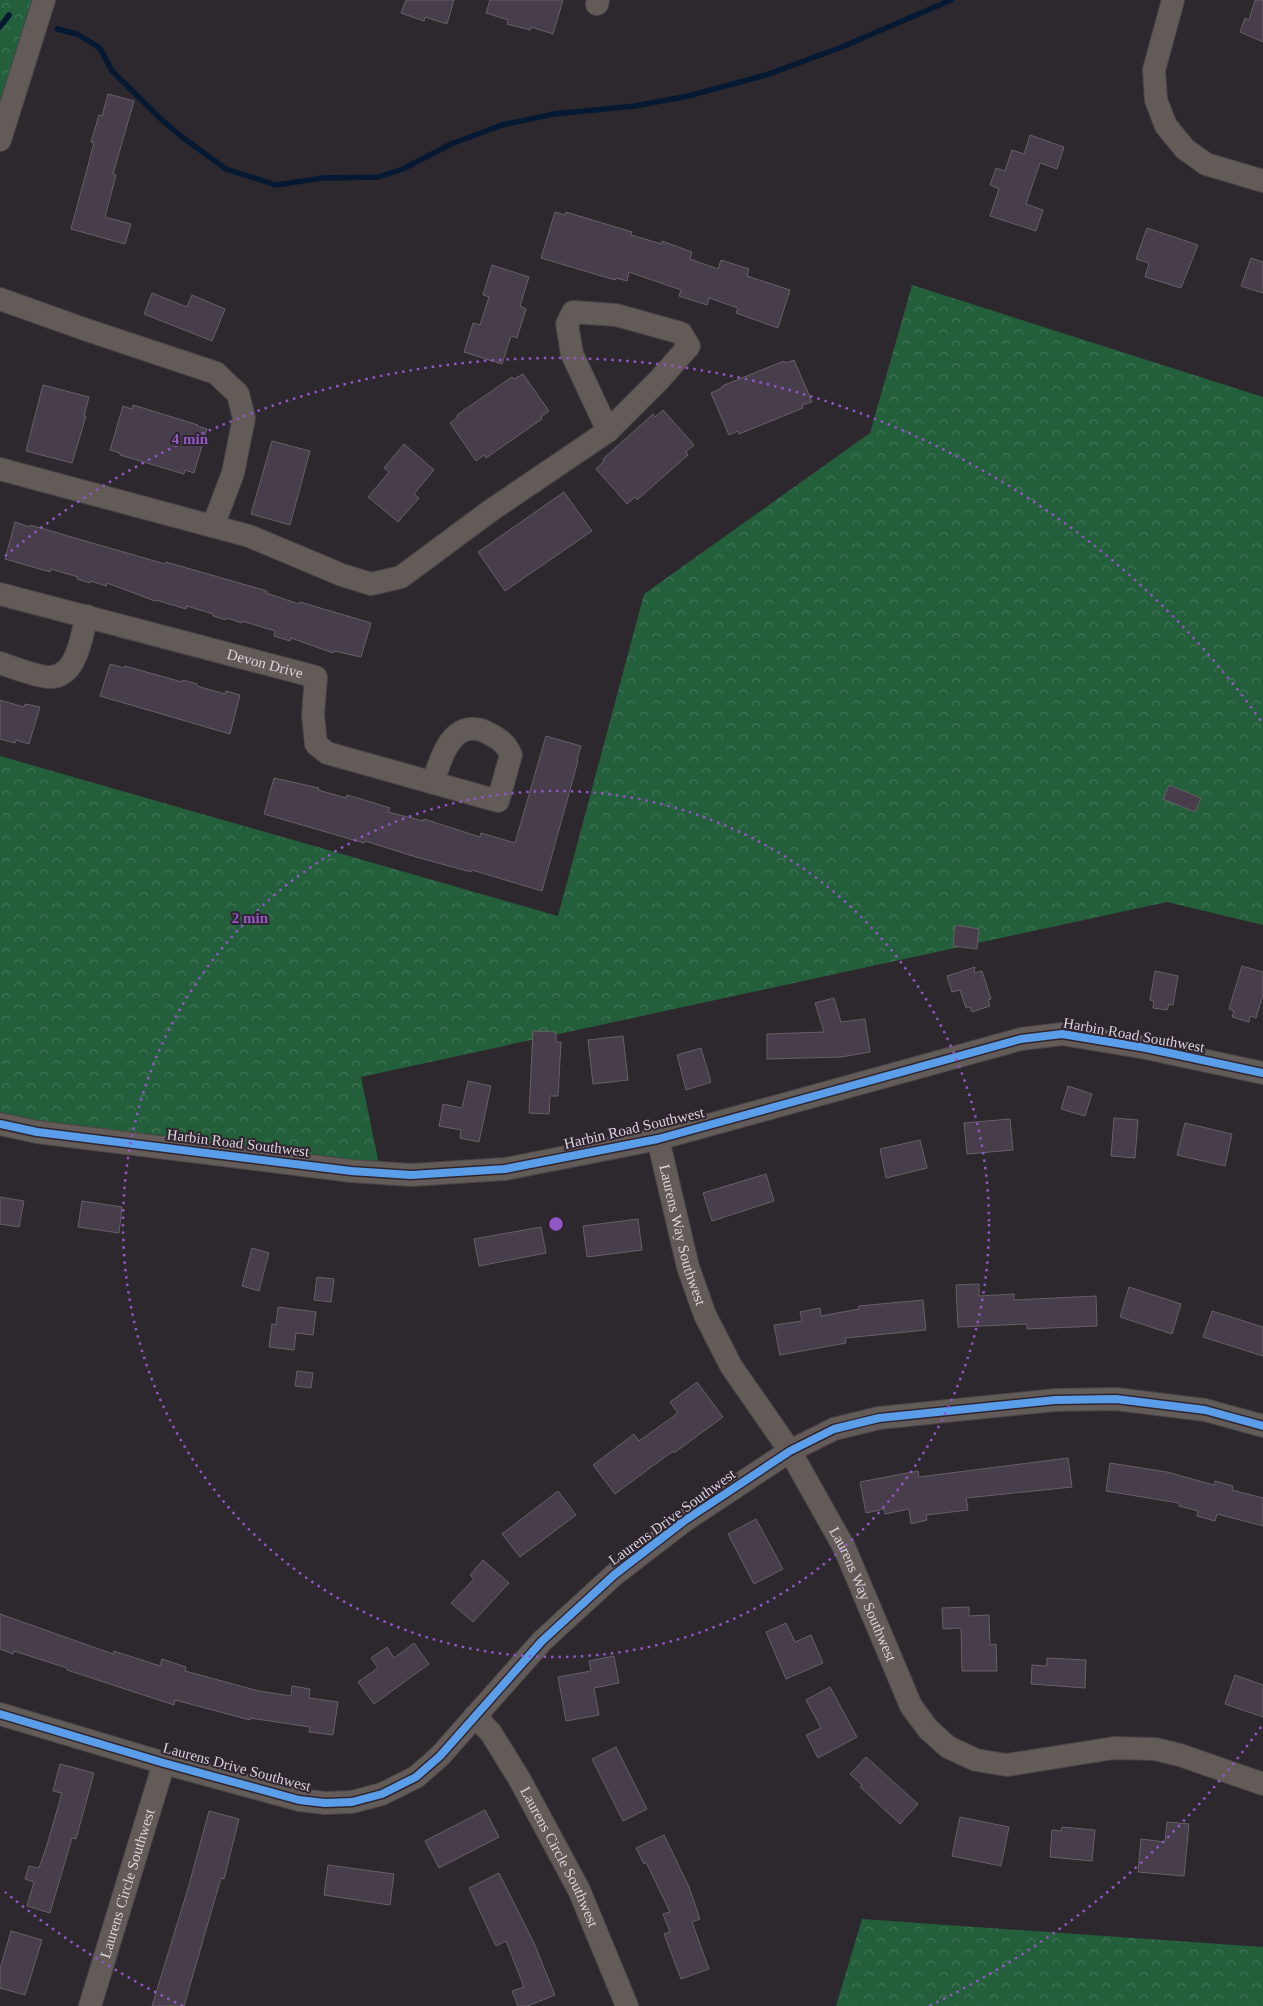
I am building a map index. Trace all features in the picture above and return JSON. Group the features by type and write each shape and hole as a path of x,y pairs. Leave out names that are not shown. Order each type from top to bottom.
{"street":[{"path":"0,140 44,0"},
{"path":"1173,0 1154,70 1156,100 1166,126 1185,149 1206,164 1263,181"},
{"path":"0,299 216,373 238,394 244,418 233,473 213,526"},
{"path":"0,470 249,536 342,575 371,584 401,577 490,511 608,431 660,379 689,346 681,333 616,315 573,312 567,324 572,354 608,431"},
{"name":"Devon Drive","path":"0,594 316,677 313,715 316,744 327,753 434,783"},
{"path":"0,663 48,678 66,671 73,664 87,616"},
{"name":"Harbin Road Southwest","path":"0,1124 37,1132 85,1138 351,1171 411,1175 505,1169 658,1139 1021,1039 1062,1034 1146,1048 1263,1073"},
{"name":"Laurens Way Southwest","path":"658,1139 688,1267 705,1315 731,1366 790,1451 845,1548 911,1706 928,1730 948,1747 976,1760 1008,1765 1114,1748 1155,1749 1180,1755 1263,1784"},
{"name":"Laurens Drive Southwest","path":"0,1714 164,1763 299,1800 325,1803 352,1802 382,1794 416,1777 440,1756 542,1641 614,1575 684,1521 790,1451 834,1429 878,1418 1055,1400 1116,1399 1205,1410 1263,1426"},
{"name":"Laurens Circle Southwest","path":"475,1716 491,1733 520,1780 579,1890 627,2006"},
{"name":"Laurens Circle Southwest","path":"90,2006 164,1763"}],"green space":[{"path":"0,0 49,0 0,151"},
{"path":"912,285 1263,397 1263,925 1167,902 361,1077 381,1174 0,1130 0,756 558,916 644,594 870,433"},
{"path":"862,1919 1263,1947 1263,2006 836,2006"}],"building":[{"path":"406,0 454,0 447,24 425,17 424,21 401,13"},
{"path":"490,0 563,0 553,34 531,27 530,30 507,24 508,20 486,13"},
{"path":"1255,0 1263,0 1263,42 1240,32 1245,18 1249,20"},
{"path":"108,94 134,101 113,174 116,175 105,217 131,224 125,244 71,229 94,143 91,142 99,115 102,116"},
{"path":"1030,135 1064,147 1057,169 1040,163 1026,204 1043,210 1036,231 990,216 999,189 990,185 996,168 1005,171 1012,150 1024,154"},
{"path":"555,212 565,215 566,212 632,232 631,235 662,244 662,241 692,252 690,259 718,269 721,260 749,269 747,276 790,290 778,328 736,313 738,308 709,298 707,305 679,296 681,290 629,272 627,281 616,278 615,280 541,258"},
{"path":"1147,228 1198,245 1181,288 1145,277 1149,263 1136,259"},
{"path":"1251,258 1263,262 1263,293 1241,286"},
{"path":"492,265 529,277 520,306 526,309 517,338 511,336 502,364 464,352 473,323 480,325 489,297 483,295"},
{"path":"152,293 187,307 192,295 225,309 212,341 144,314"},
{"path":"794,360 812,402 802,405 803,408 739,434 738,431 729,435 711,393 722,388 722,386 784,361 785,363"},
{"path":"523,374 549,411 541,417 542,419 486,458 484,455 476,461 450,423 458,417 457,415 512,377 514,379"},
{"path":"43,385 89,397 84,416 86,416 72,463 26,451"},
{"path":"133,405 207,429 194,473 185,470 184,474 120,455 120,453 110,450 123,406 132,409"},
{"path":"663,410 694,445 686,452 688,455 637,500 635,497 627,504 596,469 604,461 603,459 653,414 655,417"},
{"path":"272,441 310,451 290,525 251,514"},
{"path":"404,444 434,470 414,494 419,498 398,522 368,497 389,472 384,468"},
{"path":"564,492 592,531 505,591 478,552"},
{"path":"15,522 165,564 166,562 267,591 266,593 299,604 300,602 371,623 361,657 334,651 333,653 291,638 290,641 274,636 275,631 242,621 242,623 227,618 226,620 187,606 186,609 155,601 107,583 106,586 91,581 90,583 77,579 78,577 51,569 50,572 5,559"},
{"path":"110,664 124,668 125,666 182,682 183,680 225,694 226,691 240,695 230,734 100,696"},
{"path":"0,700 24,707 25,704 40,707 29,744 16,740 15,743 0,739"},
{"path":"546,736 581,746 542,891 472,870 471,872 264,814 274,778 319,788 318,790 346,798 347,795 361,799 390,808 388,812 423,821 424,819 480,837 481,833 515,843"},
{"path":"1169,785 1201,798 1195,812 1163,799"},
{"path":"955,925 979,929 977,949 953,946"},
{"path":"1242,966 1263,972 1263,995 1256,1018 1250,1016 1249,1022 1232,1017 1234,1011 1229,1009"},
{"path":"975,967 974,973 982,971 991,999 988,1000 990,1006 972,1012 970,1007 966,1008 960,990 952,992 947,976"},
{"path":"1155,971 1178,976 1173,1005 1169,1004 1167,1010 1153,1008 1154,1001 1150,1000"},
{"path":"834,998 841,1022 865,1019 870,1052 841,1057 767,1059 767,1034 824,1032 815,1003"},
{"path":"533,1031 556,1032 556,1042 561,1042 558,1096 550,1096 549,1114 529,1113"},
{"path":"623,1036 628,1080 593,1084 588,1040"},
{"path":"701,1048 711,1082 686,1090 677,1055"},
{"path":"468,1081 491,1086 479,1142 460,1138 461,1130 439,1126 443,1104 462,1108"},
{"path":"1068,1086 1092,1094 1085,1116 1061,1109"},
{"path":"1114,1118 1138,1120 1135,1158 1111,1156"},
{"path":"1010,1119 1013,1150 967,1154 964,1123"},
{"path":"1185,1123 1232,1134 1225,1166 1177,1155"},
{"path":"920,1140 927,1168 886,1178 880,1149"},
{"path":"766,1174 774,1201 712,1221 703,1193"},
{"path":"0,1197 24,1201 19,1227 0,1224"},
{"path":"82,1201 122,1207 119,1233 78,1227"},
{"path":"638,1219 642,1250 587,1257 583,1226"},
{"path":"541,1227 546,1253 479,1266 474,1239"},
{"path":"252,1248 269,1253 259,1291 242,1286"},
{"path":"317,1277 334,1279 331,1302 314,1300"},
{"path":"979,1284 979,1296 1014,1294 1014,1300 1096,1296 1097,1326 1027,1329 1027,1324 958,1327 956,1285"},
{"path":"1129,1287 1181,1304 1172,1334 1120,1317"},
{"path":"923,1300 926,1330 845,1338 846,1343 780,1355 774,1325 802,1321 800,1312 820,1308 821,1316 859,1309 859,1306"},
{"path":"278,1307 316,1312 313,1335 296,1333 294,1350 269,1347 272,1324 276,1325"},
{"path":"1212,1311 1263,1327 1263,1356 1203,1337"},
{"path":"297,1371 313,1373 311,1388 295,1386"},
{"path":"697,1382 723,1417 615,1494 593,1465 634,1434 639,1441 678,1413 670,1402"},
{"path":"1068,1458 1072,1487 966,1498 968,1510 926,1515 927,1520 911,1524 909,1509 885,1514 884,1509 866,1513 860,1482 918,1471 919,1477"},
{"path":"1110,1463 1167,1472 1214,1485 1215,1481 1233,1486 1232,1490 1263,1498 1263,1526 1217,1514 1215,1521 1197,1516 1198,1511 1179,1506 1179,1503 1106,1491"},
{"path":"558,1491 576,1515 520,1557 502,1534"},
{"path":"756,1519 783,1569 754,1584 728,1534"},
{"path":"483,1560 509,1583 473,1622 451,1603 474,1579 470,1575"},
{"path":"969,1607 969,1616 989,1615 990,1645 996,1644 997,1671 962,1671 961,1628 943,1629 942,1608"},
{"path":"0,1614 113,1654 114,1651 160,1666 162,1659 186,1667 185,1671 259,1691 291,1696 292,1686 310,1689 309,1698 338,1702 333,1735 309,1732 310,1727 250,1718 250,1720 175,1700 174,1705 14,1651 13,1654 0,1649"},
{"path":"786,1623 795,1642 811,1635 823,1663 786,1679 766,1632"},
{"path":"414,1643 429,1664 374,1704 358,1682 378,1668 371,1658 387,1647 394,1658"},
{"path":"614,1656 619,1683 594,1688 599,1715 566,1721 558,1677 591,1671 589,1661"},
{"path":"1047,1658 1086,1660 1085,1688 1031,1684 1032,1665 1047,1666"},
{"path":"1235,1675 1263,1685 1263,1717 1225,1704"},
{"path":"830,1687 857,1737 818,1758 806,1735 821,1728 806,1700"},
{"path":"616,1747 647,1809 623,1821 592,1759"},
{"path":"866,1757 918,1804 900,1824 860,1787 862,1785 850,1774"},
{"path":"60,1764 94,1773 76,1839 72,1838 50,1913 27,1906 34,1882 25,1879 29,1866 39,1868 47,1845 62,1793 53,1791"},
{"path":"485,1810 499,1837 439,1868 425,1841"},
{"path":"209,1811 239,1819 224,1879 221,1878 184,2006 152,2006 189,1885"},
{"path":"960,1817 1009,1827 1001,1866 952,1856"},
{"path":"1167,1822 1189,1824 1184,1876 1138,1872 1141,1839 1165,1842"},
{"path":"1062,1827 1095,1830 1092,1861 1050,1857 1052,1830 1061,1831"},
{"path":"664,1835 689,1887 700,1919 692,1922 709,1969 681,1979 664,1934 670,1932 663,1914 670,1912 646,1862 644,1864 636,1848"},
{"path":"328,1865 394,1874 390,1905 324,1895"},
{"path":"499,1873 534,1943 555,1995 528,2006 518,2006 512,1991 524,1987 506,1941 496,1946 469,1888"},
{"path":"11,1931 42,1940 25,1995 0,1988 0,1969"}],"waterway":[{"path":"57,29 77,34 100,48 112,71 162,120 226,169 276,185 323,178 378,177 403,169 451,144 502,125 554,114 635,106 688,96 766,75 842,47 951,0"},
{"path":"0,27 9,15"}],"cycle path":[{"path":"0,1124 37,1132 351,1171 411,1175 505,1169 658,1139 1021,1039 1062,1034 1146,1048 1263,1073"},
{"path":"0,1714 164,1763 299,1800 325,1803 352,1802 382,1794 416,1777 440,1756 542,1641 614,1575 684,1521 790,1451 834,1429 879,1418 1055,1400 1116,1399 1205,1410 1263,1426"}]}
